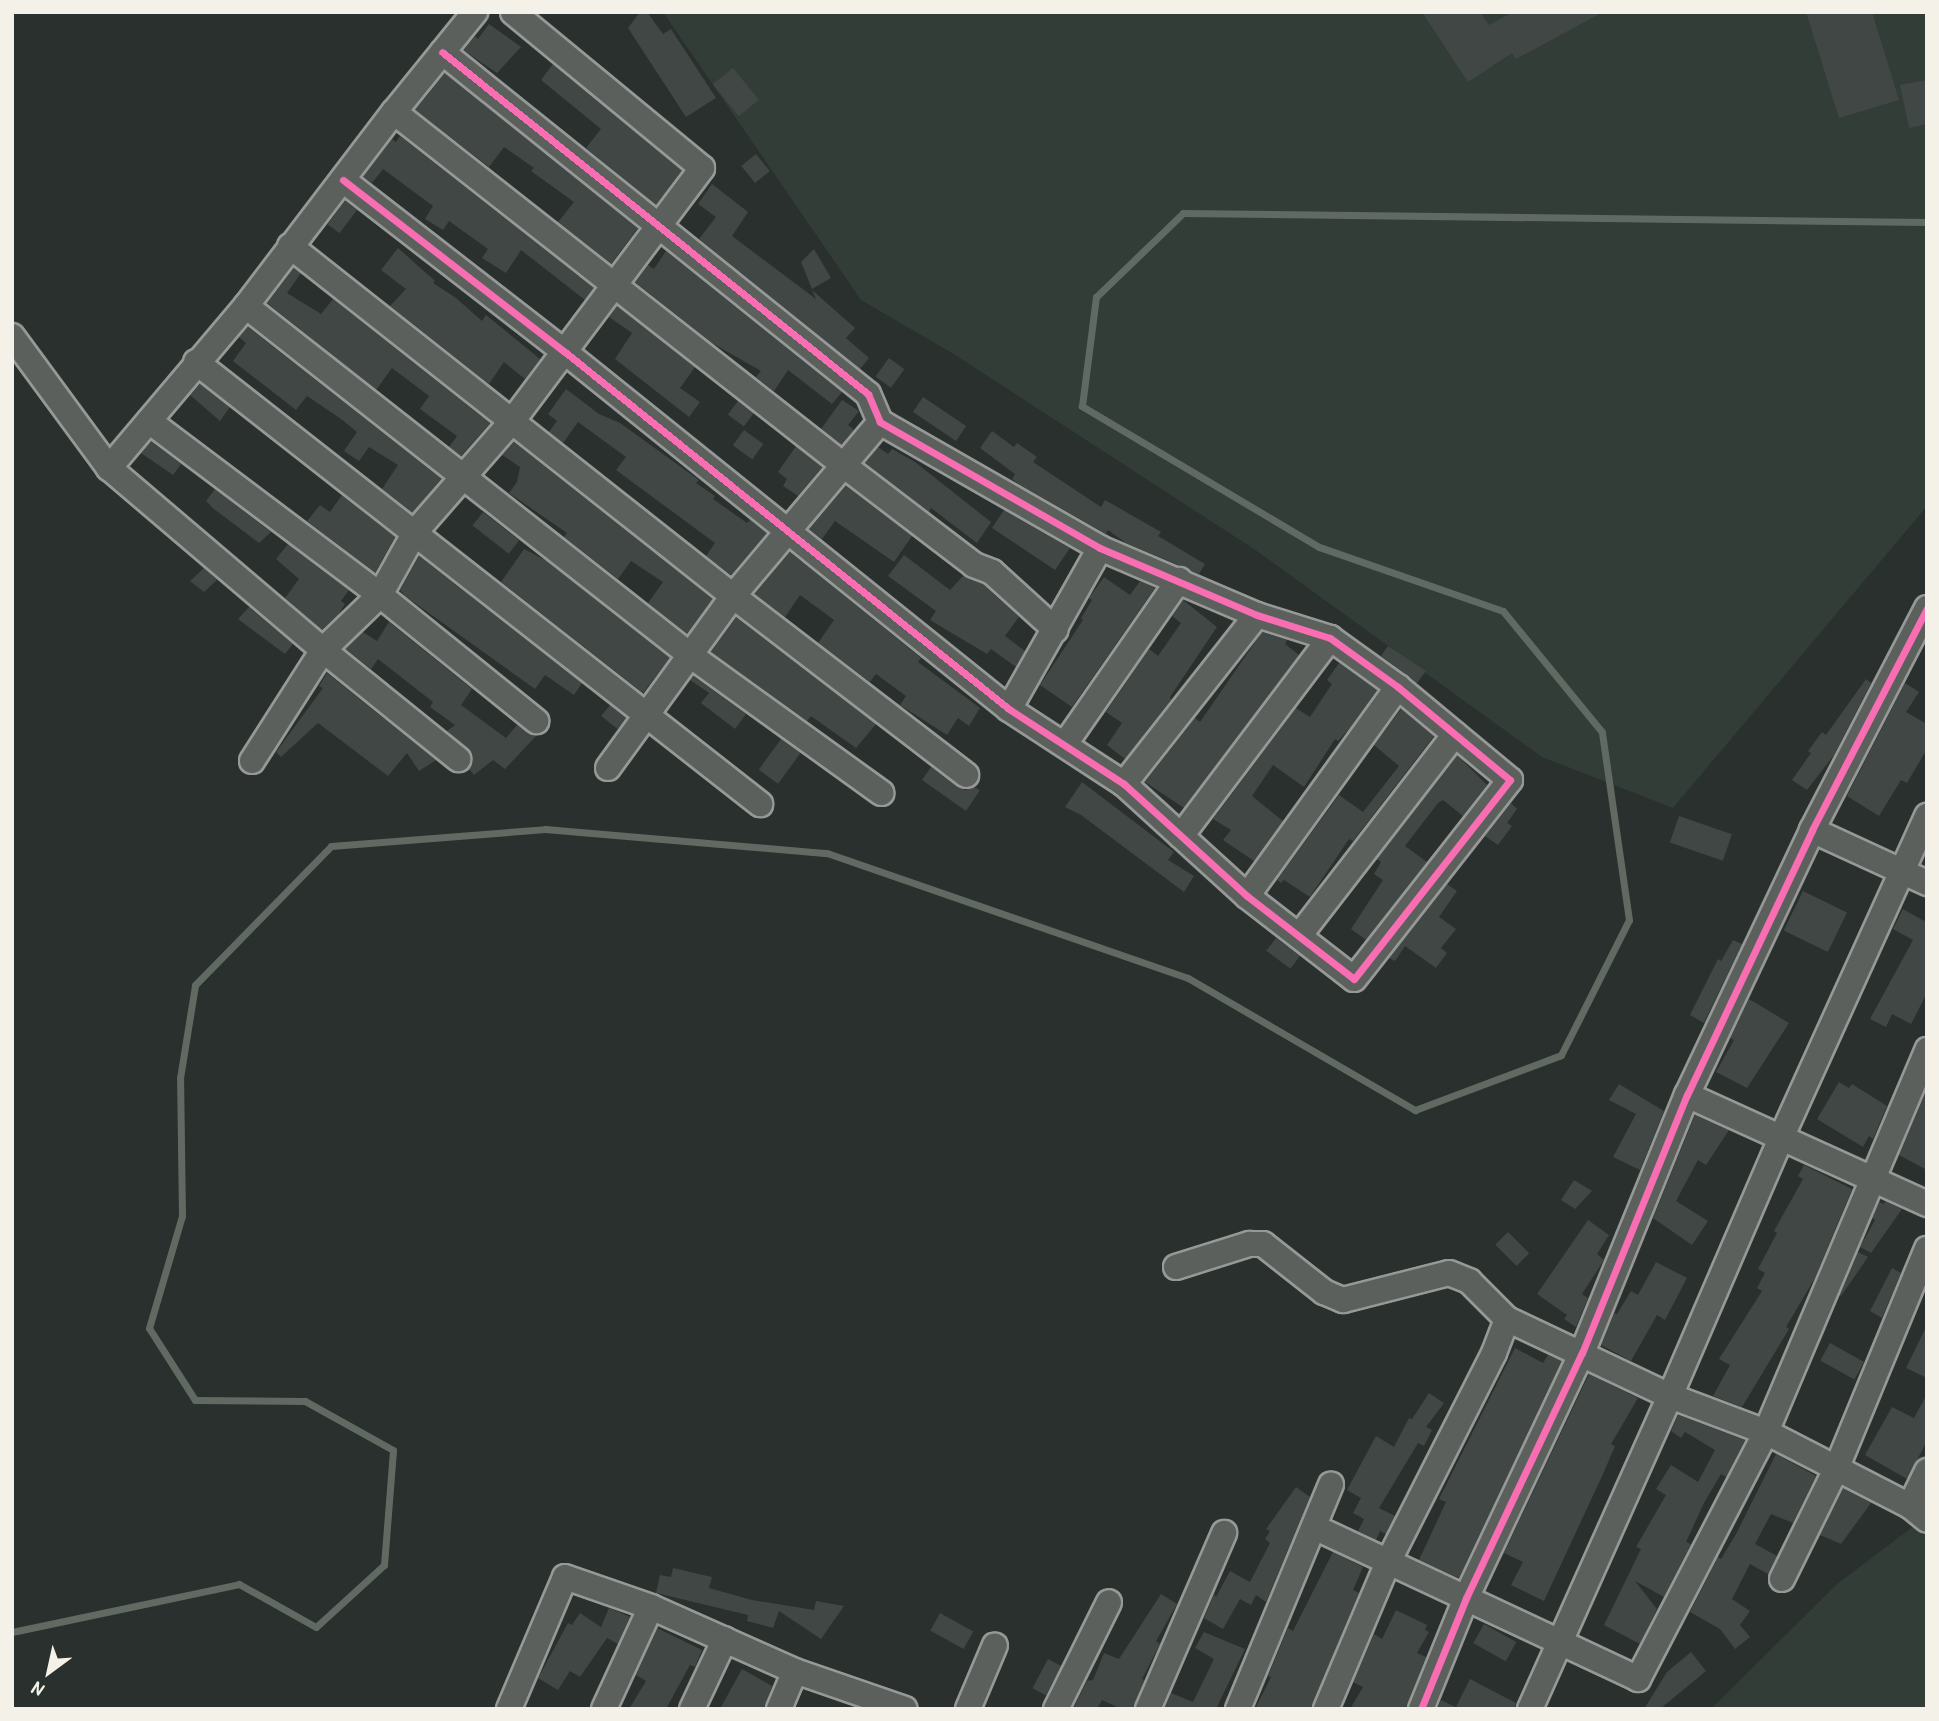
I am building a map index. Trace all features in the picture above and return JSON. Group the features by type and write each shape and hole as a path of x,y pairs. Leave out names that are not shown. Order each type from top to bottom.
{"street":[{"path":"108,468 246,306 394,112 475,12"},
{"path":"252,761 323,650 380,595 415,532 513,420 615,288 702,168 513,12"},
{"path":"343,180 565,352 1009,709 1124,784 1247,896 1354,979 1510,780 1398,687 1330,638 1258,615 1100,548 880,422 868,394 442,52"},
{"path":"394,112 842,464 974,565 992,572 1056,630"},
{"path":"290,246 733,596 966,775"},
{"path":"246,306 465,475 690,655 881,793"},
{"path":"12,336 18,339 108,468 457,759"},
{"path":"196,362 760,804"},
{"path":"149,421 380,595 536,721"},
{"path":"608,768 649,716 733,596 880,422"},
{"path":"1009,709 1100,548"},
{"path":"1065,744 1179,580"},
{"path":"1421,1709 1466,1598 1582,1353 1687,1095 1812,830 1927,608"},
{"path":"1124,784 1258,615"},
{"path":"1181,836 1330,638"},
{"path":"1247,896 1398,687"},
{"path":"1299,936 1455,734"},
{"path":"1530,1709 1671,1396 1781,1138 1900,871 1927,817"},
{"path":"1812,830 1927,883"},
{"path":"1314,1527 1638,1679 1766,1432 1927,1050"},
{"path":"1687,1095 1927,1204"},
{"path":"1176,1267 1249,1244 1263,1244 1324,1292 1343,1300 1449,1273 1469,1281 1507,1319 1671,1396 1766,1432 1837,1467 1919,1513 1927,1471"},
{"path":"1782,1579 1837,1467 1927,1248"},
{"path":"1326,1709 1388,1562 1494,1353 1507,1319"},
{"path":"1238,1709 1331,1485"},
{"path":"1148,1709 1224,1533"},
{"path":"509,1709 565,1577 651,1607 876,1704 905,1709"},
{"path":"1056,1709 1109,1602"},
{"path":"604,1709 651,1607"},
{"path":"692,1709 725,1639"},
{"path":"968,1709 995,1645"},
{"path":"779,1709 795,1671"}],"shaded area":[{"path":"663,12 1927,12 1927,506 1673,808 1542,757 1254,549 952,353 861,300"},
{"path":"1927,1516 1927,1709 1711,1709 1837,1584"}],"building":[{"path":"640,12 647,12 663,34 671,29 716,98 686,117 628,28"},
{"path":"1422,12 1480,12 1489,25 1513,12 1603,12 1516,59 1512,53 1468,82"},
{"path":"1806,12 1872,12 1899,100 1839,118"},
{"path":"489,24 521,47 497,73 463,50 475,36 478,39"},
{"path":"553,64 682,170 656,205 586,148 601,129 541,80"},
{"path":"733,68 759,100 739,116 713,84"},
{"path":"445,73 638,228 611,264 558,222 574,202 531,171 534,168 504,147 489,167 415,110"},
{"path":"1927,80 1927,124 1909,128 1900,85"},
{"path":"400,136 594,288 585,300 521,250 506,273 482,258 488,249 449,221 443,230 425,219 433,206 383,169 372,183 363,177 392,139 396,142"},
{"path":"756,154 770,171 755,183 741,166"},
{"path":"712,184 748,212 732,236 816,299 812,290 855,328 846,338 869,358 860,369 699,239 716,217 698,204"},
{"path":"345,201 357,210 340,233 328,224"},
{"path":"398,248 435,281 433,283 456,298 482,321 486,315 540,359 525,379 504,362 489,384 390,306 406,289 381,270"},
{"path":"814,249 831,278 812,289 801,262"},
{"path":"666,251 842,392 832,404 788,370 774,391 756,377 761,371 712,343 635,282 648,265 654,269"},
{"path":"294,268 301,273 287,293 321,314 333,299 490,423 461,456 449,447 457,436 420,409 429,396 392,368 376,390 267,303"},
{"path":"617,306 695,367 680,388 700,402 689,417 615,359 632,333 609,317"},
{"path":"248,327 442,479 412,513 382,489 398,465 369,447 359,461 344,451 357,432 341,419 307,396 296,410 233,361 246,343 239,337"},
{"path":"889,358 904,369 891,388 875,377"},
{"path":"200,384 230,407 220,421 190,395"},
{"path":"566,389 599,414 620,423 699,480 696,483 715,496 713,499 747,523 750,520 767,533 731,575 706,556 715,543 616,470 626,457 578,422 563,443 549,432 557,421 548,414"},
{"path":"923,397 966,426 956,441 913,412"},
{"path":"842,400 859,411 848,425 854,430 841,445 821,429"},
{"path":"738,401 754,413 744,427 728,415"},
{"path":"744,430 763,444 752,459 733,445"},
{"path":"992,431 1014,447 1017,443 1037,457 1033,462 1101,507 1105,500 1161,532 1158,536 1205,564 1199,574 1126,543 1108,530 1106,534 1020,485 1012,479 1015,474 980,448"},
{"path":"151,441 181,464 173,475 141,453"},
{"path":"514,442 713,599 687,634 648,603 663,582 631,561 618,579 564,537 567,533 509,493 517,482 520,467 502,455"},
{"path":"796,446 822,467 798,496 783,486 787,479 778,472"},
{"path":"878,447 888,454 892,449 915,462 991,522 977,543 931,508 929,512 865,463"},
{"path":"846,486 912,536 894,562 835,521 822,539 809,529"},
{"path":"215,489 271,532 259,543 214,509 206,501"},
{"path":"342,495 395,537 375,573 307,521 320,505 330,512"},
{"path":"1004,510 1070,548 1055,570 992,528"},
{"path":"483,512 519,540 509,554 473,525"},
{"path":"288,544 349,590 341,601 345,604 338,615 322,630 285,598 299,579 276,559"},
{"path":"524,549 547,561 670,658 643,693 501,582"},
{"path":"790,552 921,658 918,662 980,708 969,726 958,718 947,735 900,705 906,696 876,674 870,682 818,643 834,620 800,595 785,617 754,594"},
{"path":"904,555 950,590 963,576 983,584 1019,617 1005,636 1025,651 1016,667 991,649 987,654 930,620 936,611 888,576"},
{"path":"419,556 582,683 574,695 545,675 535,689 405,596 400,590"},
{"path":"204,568 217,580 204,592 190,581"},
{"path":"1104,577 1130,595 1140,581 1155,588 1072,707 1040,685 1083,620 1081,618 1092,600 1089,598"},
{"path":"1183,600 1217,627 1170,697 1171,700 1125,759 1107,745 1122,723 1106,712 1149,649 1158,656 1181,623 1172,616"},
{"path":"249,607 293,644 285,654 238,619"},
{"path":"736,617 876,724 856,748 811,716 807,721 711,652"},
{"path":"389,622 472,689 461,705 506,738 517,725 537,735 505,769 493,760 474,775 469,769 472,753 447,731 455,725 430,707 433,702 378,659 371,669 345,649 363,632 377,641"},
{"path":"1262,632 1287,640 1285,644 1299,655 1184,808 1145,782 1195,718 1200,722"},
{"path":"1388,646 1426,671 1417,683 1381,656"},
{"path":"1339,663 1377,690 1350,728 1338,741 1335,739 1304,787 1273,765 1252,796 1283,821 1254,861 1223,840 1231,830 1213,819 1296,708 1310,717 1332,684 1327,680"},
{"path":"327,673 436,760 419,771 407,753 388,776 318,723 281,757 276,752 323,688 319,686"},
{"path":"693,676 746,714 735,729 701,703 709,693 690,680"},
{"path":"1866,679 1871,683 1834,755 1807,790 1792,780 1811,753 1808,751 1822,732 1826,735"},
{"path":"1905,683 1919,692 1906,712 1927,724 1927,749 1907,783 1901,780 1879,816 1847,796"},
{"path":"610,705 626,718 618,729 601,716"},
{"path":"1401,709 1434,736 1353,841 1349,839 1310,897 1284,880 1281,883 1277,880 1339,795 1363,812 1399,766 1374,745"},
{"path":"781,739 800,753 778,784 759,770"},
{"path":"1457,755 1487,785 1463,816 1443,800 1438,803 1405,846 1427,862 1366,940 1351,929 1383,880 1374,874 1381,862 1377,859"},
{"path":"931,767 958,787 965,790 974,787 980,790 966,811 922,780"},
{"path":"1082,782 1174,852 1168,860 1194,876 1184,892 1081,815 1065,807"},
{"path":"1511,803 1517,809 1507,823 1512,826 1498,845 1485,836"},
{"path":"1679,816 1732,834 1723,861 1670,842"},
{"path":"1447,884 1457,891 1439,917 1456,929 1441,948 1447,953 1436,968 1405,946 1395,961 1389,958"},
{"path":"1803,891 1847,912 1828,952 1784,931"},
{"path":"1903,909 1924,921 1927,916 1927,993 1911,1024 1892,1014 1886,1027 1870,1019 1913,940 1893,929"},
{"path":"1276,938 1300,956 1290,969 1266,951"},
{"path":"1733,940 1742,944 1704,1023 1690,1015 1718,959 1721,961"},
{"path":"1749,999 1789,1023 1747,1088 1716,1072 1734,1040 1730,1038"},
{"path":"1839,1082 1849,1088 1852,1084 1887,1106 1873,1139 1869,1136 1863,1147 1817,1119"},
{"path":"1619,1084 1664,1111 1640,1170 1613,1157 1636,1114 1609,1100"},
{"path":"1927,1089 1927,1170 1899,1155"},
{"path":"1695,1115 1729,1130 1706,1165 1698,1160 1676,1201 1708,1221 1692,1245 1653,1218"},
{"path":"1804,1165 1852,1189 1815,1278 1786,1327 1789,1329 1742,1407 1713,1396 1730,1365 1719,1359 1762,1291 1757,1288 1765,1273 1758,1269 1777,1233 1774,1231 1803,1179 1798,1176"},
{"path":"1574,1180 1592,1191 1575,1209 1561,1200"},
{"path":"1885,1201 1902,1209 1871,1253 1860,1247 1875,1220 1872,1218 1879,1202 1884,1204"},
{"path":"1588,1220 1609,1235 1597,1254 1604,1260 1582,1294 1588,1298 1576,1327 1564,1319 1567,1315 1537,1294"},
{"path":"1508,1232 1529,1253 1516,1266 1495,1245"},
{"path":"1858,1252 1868,1257 1841,1296 1840,1295"},
{"path":"1656,1262 1687,1278 1665,1320 1657,1315 1631,1361 1601,1345 1614,1313 1617,1314 1631,1291 1638,1295"},
{"path":"1892,1268 1901,1273 1882,1318 1870,1311"},
{"path":"1927,1325 1927,1378 1906,1368"},
{"path":"1830,1343 1864,1362 1854,1379 1820,1360"},
{"path":"1515,1348 1543,1363 1548,1355 1562,1361 1459,1578 1419,1560 1446,1502 1439,1499"},
{"path":"1589,1374 1638,1398 1611,1444 1615,1446 1544,1601 1511,1585 1523,1562 1504,1553"},
{"path":"1429,1393 1444,1403 1426,1427 1432,1430 1424,1446 1418,1443 1379,1508 1395,1516 1386,1534 1380,1531 1376,1540 1358,1531 1364,1519 1353,1513 1361,1498 1347,1490 1376,1436 1394,1447 1409,1418 1412,1419"},
{"path":"1927,1394 1927,1441 1907,1479 1865,1455 1892,1407 1914,1418"},
{"path":"1678,1415 1745,1440 1726,1477 1721,1474 1704,1503 1686,1542 1691,1544 1664,1597 1635,1581 1657,1609 1640,1644 1604,1625 1641,1549 1636,1547 1666,1495 1656,1489 1671,1465 1698,1482 1715,1450 1685,1432 1681,1438 1671,1431"},
{"path":"1776,1454 1816,1476 1793,1523 1771,1514 1755,1544 1777,1556 1768,1574 1750,1564 1732,1599 1750,1611 1740,1625 1750,1637 1735,1649 1720,1629 1690,1612 1718,1557 1721,1559 1736,1534"},
{"path":"1296,1487 1310,1497 1266,1602 1256,1595 1251,1605 1240,1599 1223,1629 1204,1618 1214,1594 1216,1597 1230,1571 1250,1582 1270,1543 1265,1539 1270,1531 1266,1529"},
{"path":"1843,1488 1871,1503 1841,1544 1820,1535"},
{"path":"1333,1552 1363,1567 1353,1590 1359,1593 1312,1707 1255,1709 1271,1677 1268,1676 1288,1628 1293,1631"},
{"path":"673,1568 712,1577 709,1588 752,1600 814,1610 816,1601 844,1606 821,1639 779,1611 773,1628 747,1621 748,1615 656,1593 660,1575 671,1577"},
{"path":"1161,1594 1177,1604 1156,1641 1160,1644 1142,1679 1144,1680 1133,1709 1121,1709 1102,1700 1097,1709 1073,1709 1087,1681 1093,1680 1104,1653 1119,1659"},
{"path":"609,1608 630,1617 618,1644 607,1638 580,1677 570,1671 558,1690 538,1678 568,1623 572,1625 580,1613 601,1627"},
{"path":"1396,1610 1427,1625 1425,1630 1429,1632 1417,1653 1426,1657 1406,1709 1350,1709 1363,1687 1353,1682 1374,1634 1382,1639"},
{"path":"940,1613 973,1631 964,1649 930,1630"},
{"path":"1484,1624 1516,1642 1506,1661 1473,1643"},
{"path":"657,1628 702,1650 695,1667 690,1665 666,1709 629,1709 646,1681 636,1675"},
{"path":"1204,1632 1245,1649 1216,1709 1164,1709 1171,1693 1193,1702 1214,1659 1195,1648"},
{"path":"1691,1652 1706,1671 1660,1709 1644,1709 1667,1672"},
{"path":"1048,1659 1061,1666 1046,1695 1033,1688"},
{"path":"742,1669 772,1686 764,1709 720,1709"},
{"path":"1470,1679 1516,1703 1515,1709 1437,1709 1441,1700 1456,1707"}],"waterway":[{"path":"12,1632 239,1584 316,1627 384,1565 393,1450 305,1401 195,1400 149,1328 182,1216 180,1078 195,985 331,846 545,829 827,853 1188,978 1415,1110 1561,1055 1629,920 1602,732 1503,611 1319,547 1082,406 1096,297 1183,213 1927,222"}],"cycle path":[{"path":"343,180 565,352 1009,709 1124,784 1247,896 1354,979 1510,780 1398,687 1330,638 1257,615 1100,548 880,422 868,394 442,52"},
{"path":"1421,1709 1466,1598 1582,1353 1687,1095 1812,830 1927,608"}]}
